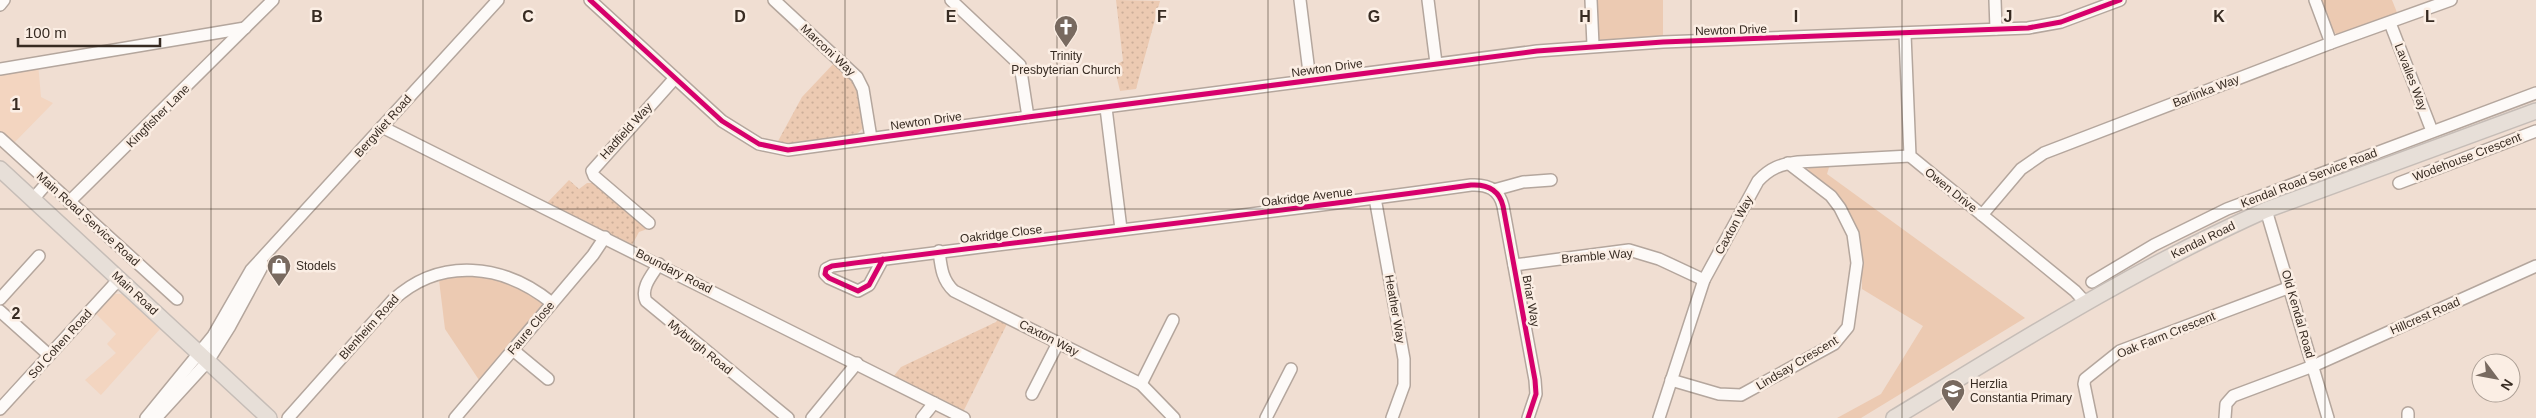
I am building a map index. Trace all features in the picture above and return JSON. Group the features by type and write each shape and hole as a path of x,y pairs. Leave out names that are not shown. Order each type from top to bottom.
{"main road":[{"name":"Kendal Road","path":"1894,418 2086,302 2195,243 2266,210 2536,111"},
{"name":"Main Road","path":"0,169 120,278 269,418"}],"street":[{"path":"0,5 4,0"},
{"name":"Kingfisher Lane","path":"70,202 273,0"},
{"name":"Bergvliet Road","path":"204,357 230,326 269,254 498,0"},
{"name":"Newton Drive","path":"590,0 728,125 758,144 788,150 1436,63 1593,46 1905,34 2047,26 2120,0"},
{"name":"Marconi Way","path":"774,0 857,76 863,88 871,138"},
{"path":"951,0 1020,65 1028,117"},
{"path":"1300,0 1310,80"},
{"path":"1428,0 1436,63"},
{"path":"1592,0 1593,46"},
{"path":"1995,0 1996,29"},
{"path":"2315,0 2330,43"},
{"name":"Barlinka Way","path":"1982,215 2020,169 2044,153 2330,43 2451,0"},
{"name":"Lavalles Way","path":"2390,23 2432,131"},
{"path":"0,69 245,28"},
{"path":"1905,34 1910,156"},
{"name":"Hadfield Way","path":"649,224 606,188 592,172 675,78"},
{"name":"Kendal Road Service Road","path":"2092,282 2154,245 2227,208 2536,93"},
{"path":"1106,108 1121,229"},
{"name":"Boundary Road","path":"382,127 964,418"},
{"name":"Wodehouse Crescent","path":"2399,182 2536,131"},
{"name":"Main Road Service Road","path":"0,138 177,299"},
{"name":"Caxton Way","path":"1659,418 1704,280 1758,181 1773,168 1788,163 1910,156"},
{"name":"Owen Drive","path":"1910,156 2086,302"},
{"name":"Lindsay Crescent","path":"1672,380 1719,394 1741,395 1834,344 1848,327 1857,263 1853,234 1840,208 1831,196 1788,163"},
{"path":"1494,190 1523,182 1551,180"},
{"path":"33,199 48,182"},
{"name":"Oakridge Avenue","path":"1121,229 1471,185 1483,185 1494,190"},
{"name":"Briar Way","path":"1494,190 1502,201 1536,380 1536,394 1528,418"},
{"name":"Heather Way","path":"1375,198 1404,359 1404,385 1392,418"},
{"name":"Old Kendal Road","path":"2266,210 2328,418"},
{"name":"Oakridge Close","path":"883,259 869,285 862,290 855,291 829,278 825,274 826,269 832,266 939,251 1121,229"},
{"name":"Faure Close","path":"455,418 593,255 605,237"},
{"name":"Bramble Way","path":"1514,265 1629,250 1659,258 1704,280"},
{"name":"Caxton Way","path":"939,251 942,275 947,284 954,290 1141,384 1174,418"},
{"path":"0,299 39,256"},
{"name":"Myburgh Road","path":"659,264 645,287 644,297 646,301 788,418"},
{"name":"Hillcrest Road","path":"2225,418 2226,404 2233,396 2313,366 2535,270"},
{"name":"Blenheim Road","path":"288,418 393,300 413,283 453,271 492,273 526,284 552,303"},
{"name":"Sol Cohen Road","path":"0,409 120,278"},
{"name":"Oak Farm Crescent","path":"2091,418 2084,384 2085,379 2120,352 2290,287"},
{"path":"0,311 49,355"},
{"path":"1141,384 1173,320"},
{"path":"1032,394 1058,343"},
{"path":"513,350 548,379"},
{"path":"146,418 204,357"},
{"path":"156,418 204,357"},
{"path":"812,418 857,364"},
{"path":"1266,418 1291,369"},
{"path":"922,418 934,403"}],"shaded area":[{"path":"1116,0 1160,1 1136,89 1120,91 1114,66 1123,61"},
{"path":"1591,0 1663,0 1663,42 1593,45"},
{"path":"2319,0 2392,0 2398,15 2339,36 2330,29"},
{"path":"836,61 857,85 863,128 856,135 791,144 777,143 802,97"},
{"path":"38,63 41,97 53,103 10,147 0,138 0,69"},
{"path":"1830,164 1827,174 2025,318 1861,418 1837,418 1881,394 1923,326 1862,289 1862,249 1850,214 1829,187 1808,170 1809,167"},
{"path":"569,180 579,189 587,183 594,183 635,219 650,228 639,232 632,245 547,203"},
{"path":"438,272 492,273 552,303 483,386 445,329"},
{"path":"115,294 122,294 160,329 101,395 85,380 116,353 107,344 116,334 96,314"},
{"path":"999,317 1008,322 963,412 893,377 901,367 996,322"}],"cycle path":[{"path":"590,0 722,121 759,144 788,150 1537,51 1663,42 2028,28 2061,22 2120,0"},
{"path":"883,259 869,285 858,291 829,278 825,274 826,269 832,266 912,256 992,246 1311,206 1471,185 1482,185 1492,189 1499,195 1503,206 1535,380 1536,394 1528,418"}],"place":[{"name":"Trinity Presbyterian Church","path":"1066,48"},
{"name":"Stodels","path":"279,287"},
{"name":"Herzlia Constantia Primary","path":"1953,412"}]}
